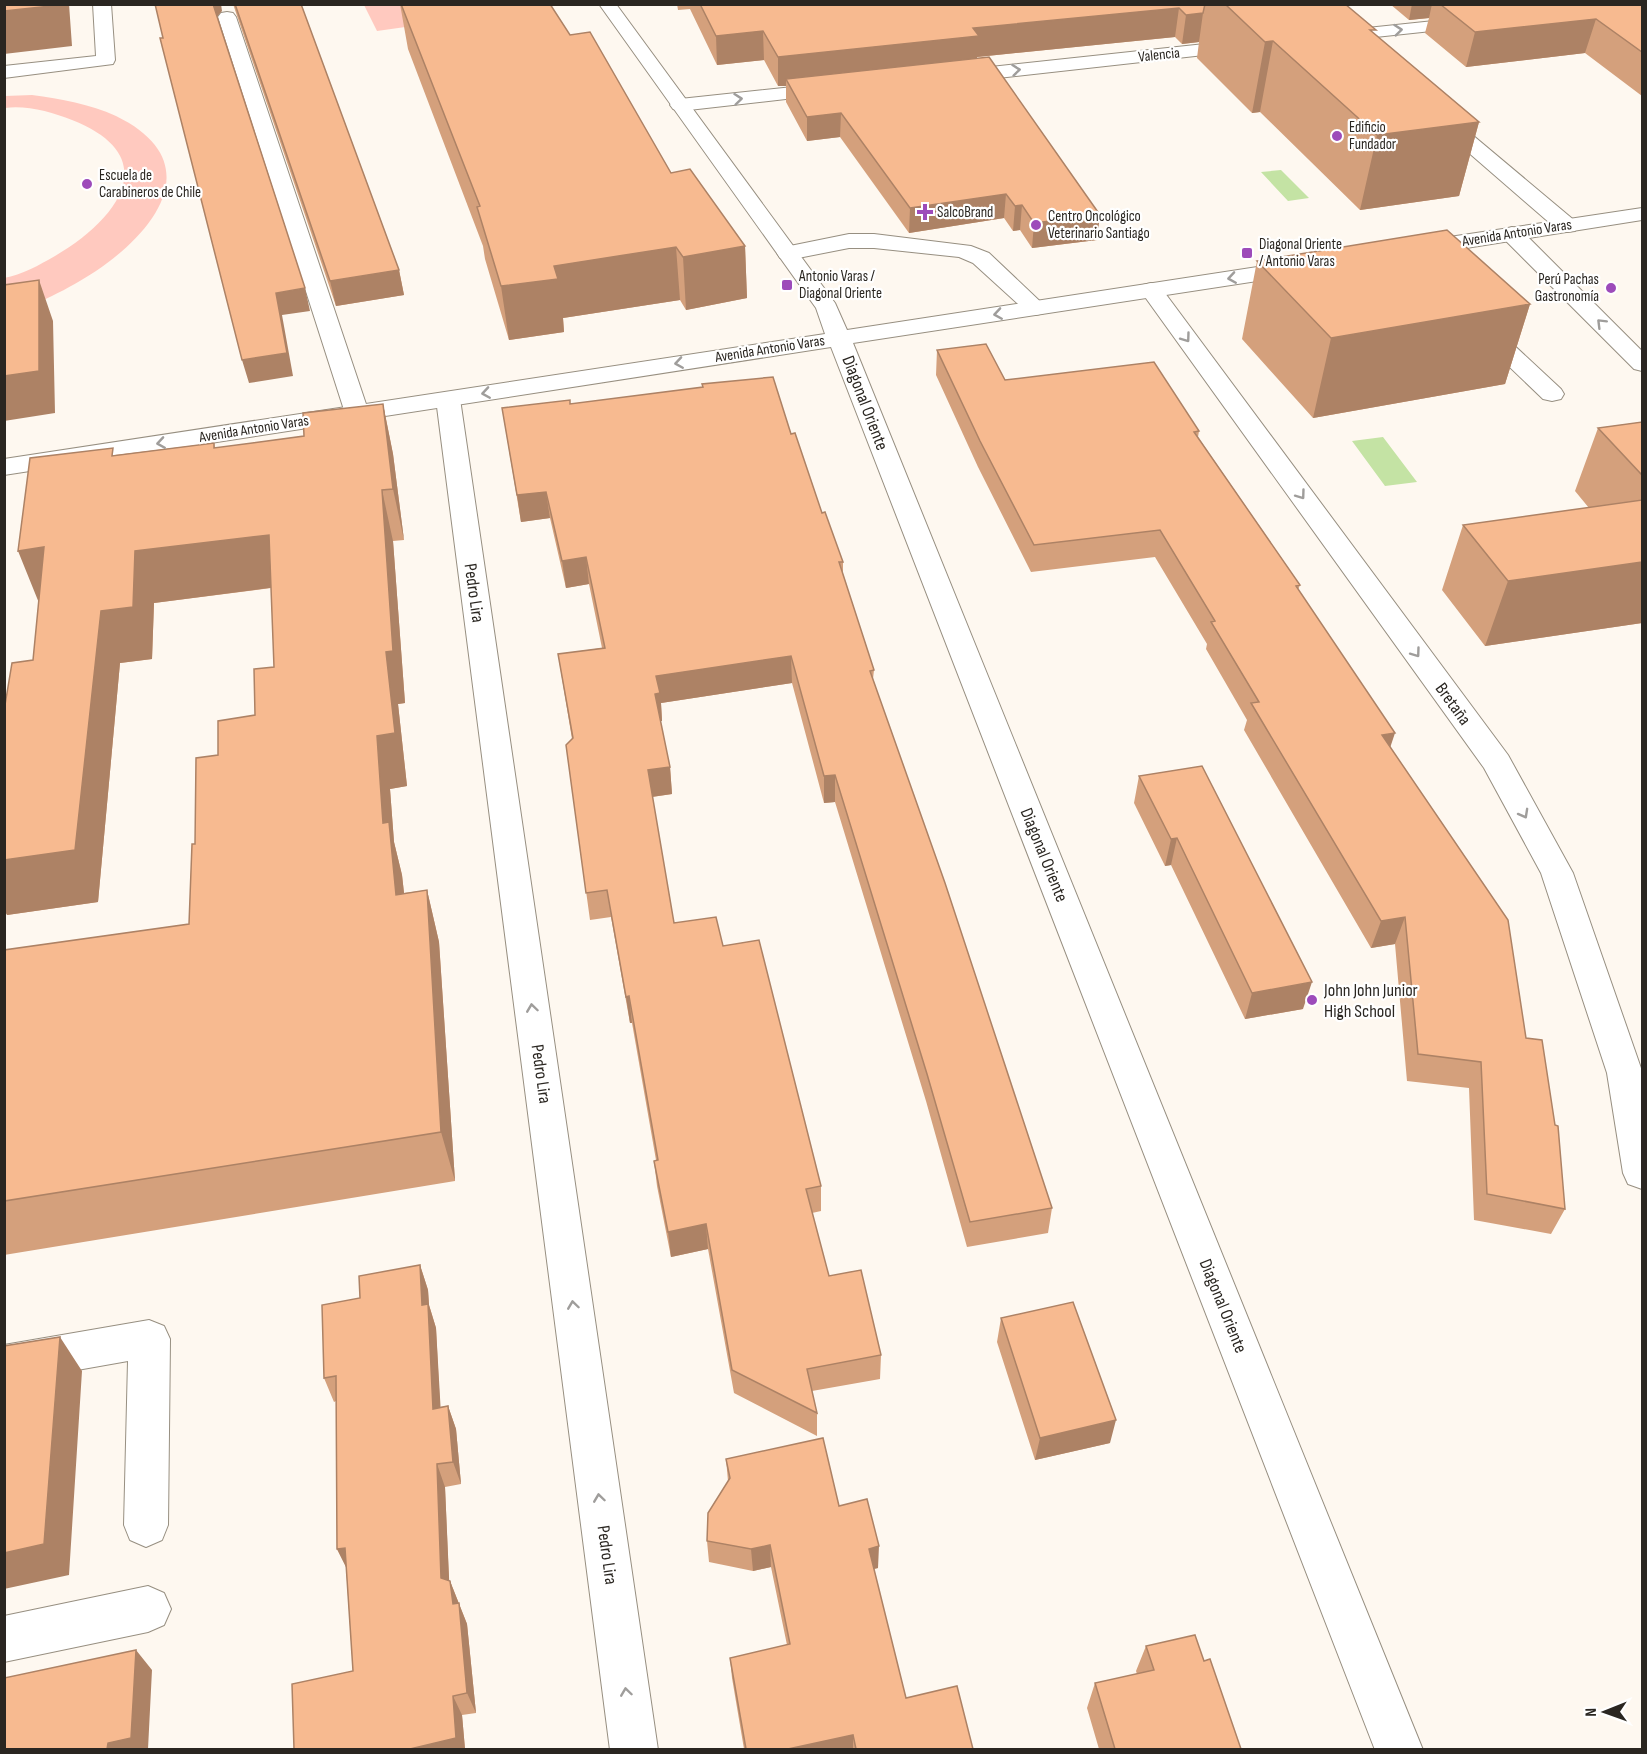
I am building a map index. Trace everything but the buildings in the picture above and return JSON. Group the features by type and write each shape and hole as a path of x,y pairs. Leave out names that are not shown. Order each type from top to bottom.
{"main road":[{"path":"4,72 106,60 102,4"},
{"name":"Diagonal Oriente","path":"607,4 827,308 1399,1749"},
{"path":"227,17 357,413"},
{"path":"1307,39 1496,19"},
{"name":"Valencia","path":"941,78 1260,44"},
{"path":"680,105 847,88"},
{"path":"1423,103 1567,226"},
{"name":"Avenida Antonio Varas","path":"1419,267 1397,252 1642,214"},
{"path":"1512,234 1642,364"},
{"path":"788,253 849,241 874,241 963,251 981,258 1036,308"},
{"name":"Avenida Antonio Varas","path":"4,467 1322,264"},
{"name":"Bretaña","path":"1151,290 1497,763 1557,873 1625,1072 1642,1173"},
{"path":"1468,315 1552,394"},
{"name":"Pedro Lira","path":"448,399 634,1749"},
{"path":"4,1364 149,1339 146,1525"},
{"path":"4,1639 148,1609"}],"shaded area":[{"path":"553,4 554,6 377,31 364,5"},
{"path":"32,95 96,108 116,116 144,134 160,153 166,174 164,195 154,215 138,235 96,271 40,301 5,312 4,278 37,266 77,241 97,225 112,207 122,188 124,170 118,152 101,135 72,120 48,112 22,107 5,108 5,96"},
{"path":"1281,170 1309,198 1288,201 1261,172"},
{"path":"1383,437 1417,482 1385,486 1352,441"}],"place":[{"name":"Edificio Fundador","path":"1337,136"},
{"name":"Escuela de Carabineros de Chile","path":"87,184"},
{"name":"SalcoBrand","path":"925,212"},
{"name":"Centro Oncológico Veterinario Santiago","path":"1036,225"},
{"name":"Diagonal Oriente / Antonio Varas","path":"1247,253"},
{"name":"Antonio Varas / Diagonal Oriente","path":"787,285"},
{"name":"Perú Pachas Gastronomía","path":"1611,288"},
{"name":"John John Junior High School","path":"1312,1000"}]}
